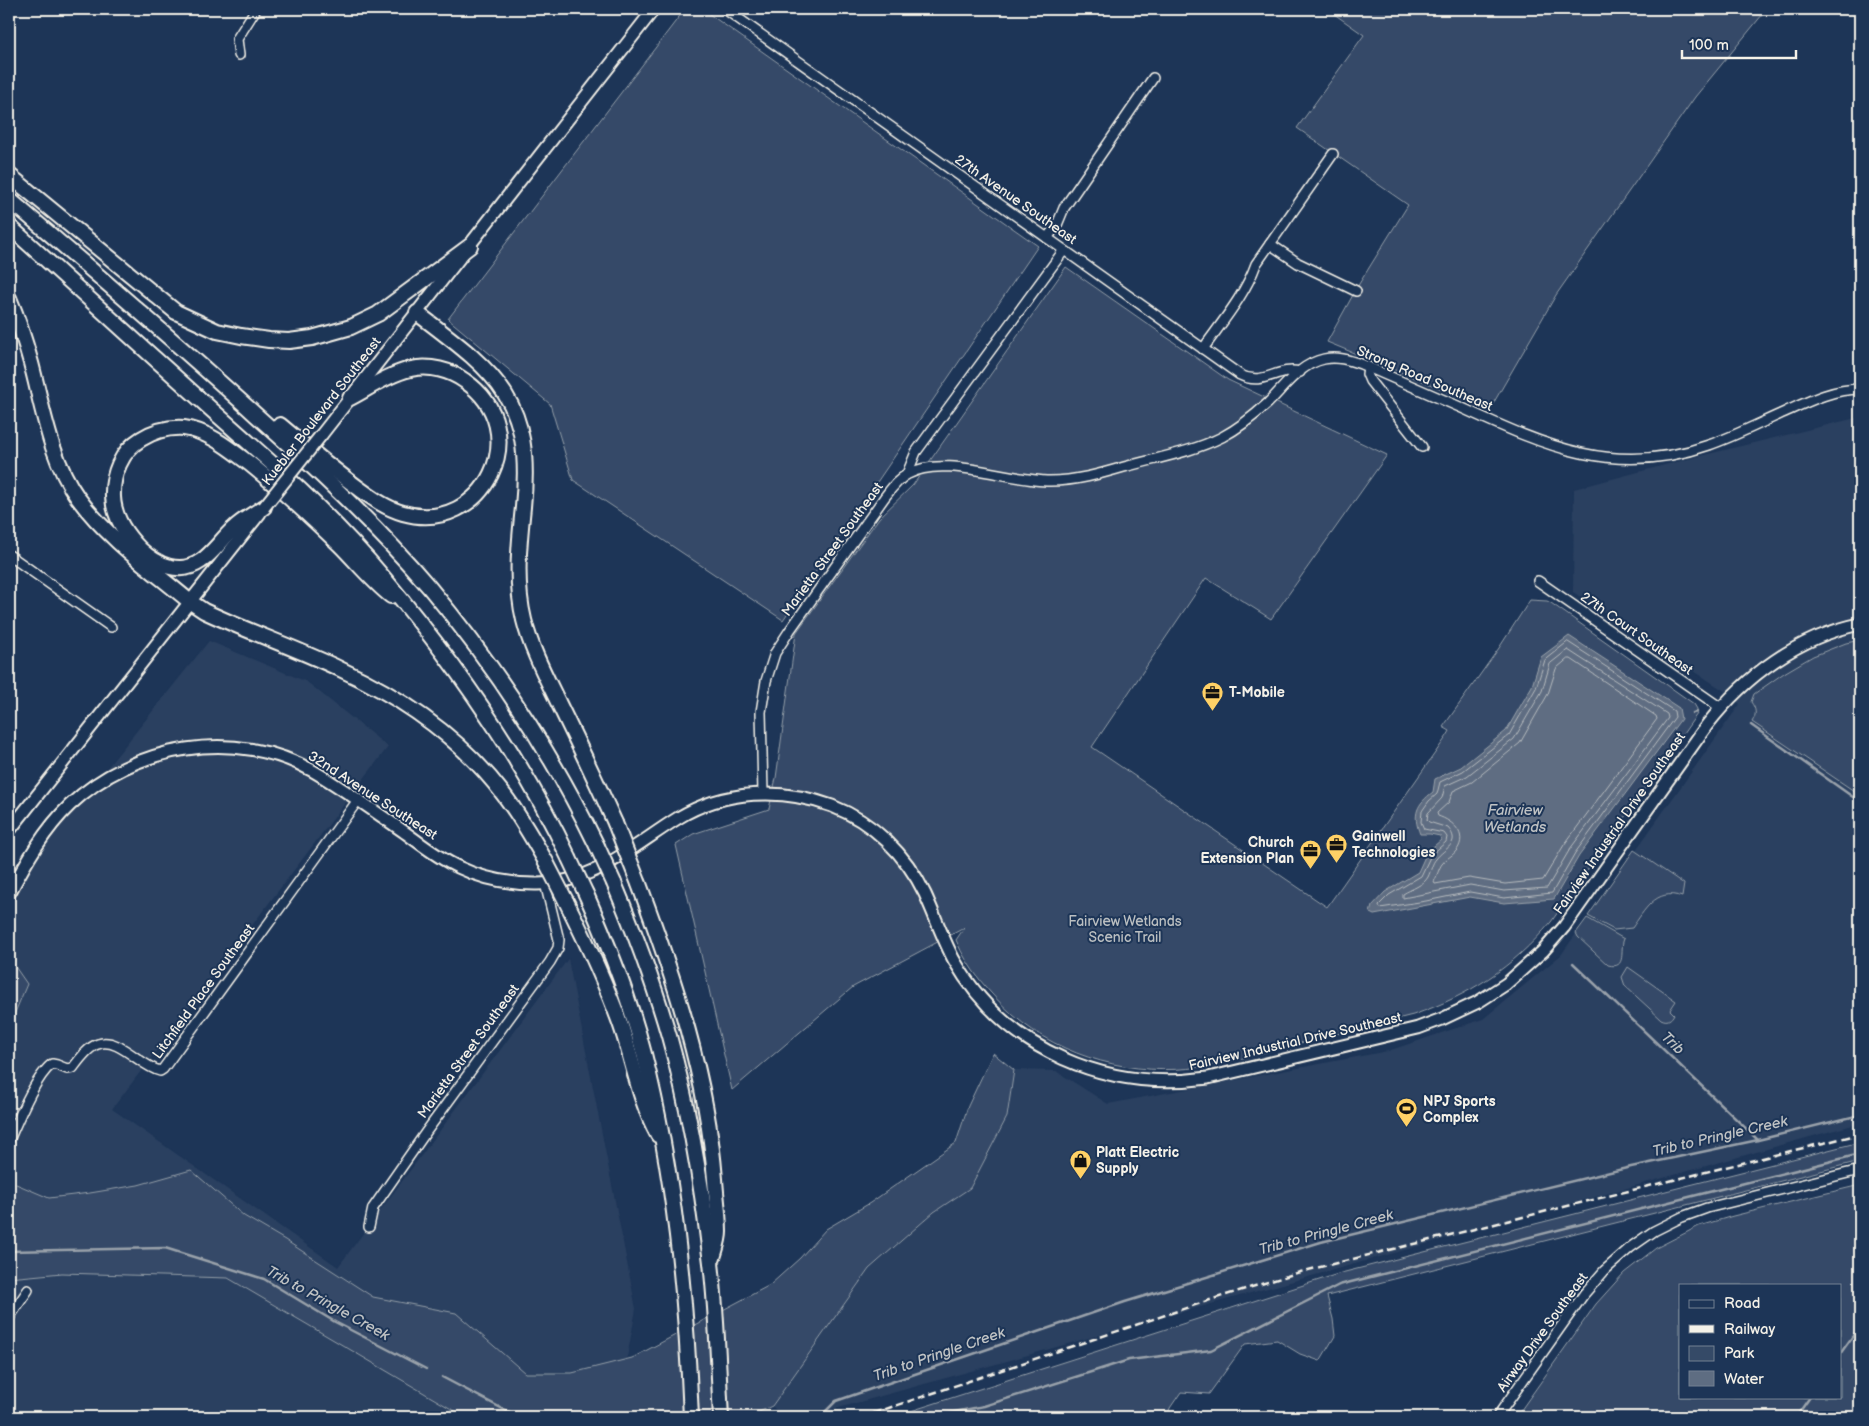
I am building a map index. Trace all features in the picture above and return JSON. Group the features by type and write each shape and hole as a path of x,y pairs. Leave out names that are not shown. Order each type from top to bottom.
{"highway":[{"path":"9,175 176,312 217,331 241,336 289,341 312,338 351,327 378,314 470,246"},
{"path":"9,199 250,409 380,533 454,618 511,696 536,734 576,805 614,883 644,958 670,1037 698,1171 711,1264 721,1417"},
{"path":"9,226 268,460 364,556 444,653 519,762 546,810 602,929 634,1020 652,1088 675,1222 688,1346 691,1417"},
{"path":"9,298 17,317 42,410 65,475 77,497 103,528 189,601 215,616 340,668 411,707 459,746 492,780 513,808 546,862 597,963 620,1022 647,1116 663,1145"},
{"path":"417,313 462,347 487,370 505,393 516,415 522,436 526,473 518,566 519,587 525,623 538,658 615,823 639,884 689,1030 701,1083 713,1156 719,1234 711,1264"},
{"path":"250,409 278,424 378,502 404,514 427,516 450,512 466,504 490,478 496,465 499,451 499,434 487,401 475,387 461,377 444,370 428,367 412,369 393,375 350,398"},
{"path":"264,507 234,527 202,561 185,568 168,567 161,565 147,555 124,530 113,504 114,477 129,449 146,436 170,428 185,428 211,437 231,450 283,491 376,584 414,616"}],"main road":[{"name":"Kuebler Boulevard Southeast","path":"9,831 470,246 654,9"},
{"name":"Fairview Industrial Drive Southeast","path":"502,880 545,884 580,877 623,856 675,820 703,806 732,797 763,793 798,797 832,807 865,824 887,842 906,862 916,878 963,974 992,1009 1024,1036 1064,1060 1105,1074 1138,1080 1188,1081 1208,1078 1418,1028 1460,1011 1506,984 1543,951 1564,927 1731,696 1761,670 1790,651 1823,636 1860,624"},
{"name":"32nd Avenue Southeast","path":"9,894 39,841 69,806 89,789 113,773 137,762 164,753 190,748 211,747 234,747 269,754 304,766 449,862 470,872 502,880"}],"street":[{"path":"239,55 237,39 256,9"},
{"name":"27th Avenue Southeast","path":"725,9 1248,379 1262,379 1293,370 1300,372"},
{"path":"1047,238 1057,225 1064,208 1154,78"},
{"path":"1203,348 1239,298 1256,264 1333,154"},
{"path":"1270,244 1298,263 1356,290"},
{"name":"Marietta Street Southeast","path":"763,793 761,712 766,682 775,653 884,498 907,474 916,452 1064,250"},
{"name":"Strong Road Southeast","path":"907,474 924,467 940,466 1043,481 1082,478 1174,453 1221,437 1250,419 1300,372 1317,361 1333,358 1348,360 1368,367 1537,441 1573,452 1621,458 1659,457 1699,448 1725,439 1825,395 1860,389"},
{"path":"1368,367 1367,374 1370,381 1422,448"},
{"path":"9,555 111,627"},
{"name":"27th Court Southeast","path":"1538,581 1721,708"},
{"name":"Litchfield Place Southeast","path":"9,1140 35,1086 52,1064 57,1064 67,1070 73,1068 98,1044 108,1042 127,1051 154,1070 160,1071 163,1069 358,800"},
{"name":"Marietta Street Southeast","path":"369,1227 373,1208 555,954 558,948 559,934 545,884"},
{"name":"Airway Drive Southeast","path":"1497,1417 1594,1281 1631,1247 1644,1238 1682,1217 1707,1208 1860,1170"},
{"path":"9,1318 28,1290"}],"shaded area":[{"path":"1860,417 1860,1123 806,1417 782,1417 772,1406 869,1269 934,1212 970,1188 1007,1117 1014,1070 1056,1071 1108,1104 1388,1051 1483,1019 1561,955 1740,704 1723,690 1573,592 1574,489"},
{"path":"209,641 307,682 388,747 112,1109 338,1267 568,959 636,1309 616,1417 9,1417 9,890"}],"green space":[{"path":"685,9 702,9 1038,246 783,620 573,480 550,404 448,319"},
{"path":"1327,9 1767,9 1695,97 1556,295 1490,409 1327,342 1359,284 1408,205 1297,128 1364,35"},
{"name":"Fairview Wetlands Scenic Trail","path":"1066,267 1228,380 1387,455 1271,619 1206,578 1092,747 1327,907 1447,736 1450,731 1443,727 1499,648 1530,600 1551,603 1694,704 1697,714 1551,922 1521,953 1489,978 1434,1007 1413,1015 1211,1065 1175,1069 1125,1066 1100,1061 1054,1043 1032,1030 1013,1015 988,990 973,971 961,951 956,940 964,928 853,987 732,1090 676,845 693,834 769,809 776,778 796,633 879,518 913,485"},
{"path":"1860,640 1860,795 1752,722 1755,712 1751,702 1754,694 1813,656 1846,643"},
{"path":"1634,850 1684,884 1682,897 1665,895 1658,898 1646,908 1632,928 1614,930 1588,916"},
{"path":"1587,918 1624,939 1621,962 1614,966 1608,965 1578,937 1576,933"},
{"path":"9,958 27,984 9,1027"},
{"path":"1628,967 1676,1001 1670,1010 1674,1014 1670,1019 1661,1019 1625,986 1622,977"},
{"path":"993,1053 1014,1070 1007,1117 970,1188 934,1212 869,1269 772,1406 748,1417 465,1417 228,1278 62,1273 9,1278 9,1181 49,1198 138,1185 191,1170 244,1216 373,1297 456,1313 525,1373 572,1373 632,1358 770,1285 800,1258 826,1229 870,1203 956,1143 968,1106"},
{"path":"1860,1142 1860,1161 1327,1296 1335,1336 1320,1361 1300,1354 1277,1340 1245,1344 1209,1394 1181,1392 1170,1408 1167,1417 892,1417 1341,1273"},
{"path":"1860,1185 1860,1417 1516,1417 1596,1304 1624,1273 1656,1248 1699,1226"}],"water":[{"name":"Fairview Wetlands","path":"1569,636 1679,708 1681,719 1579,856 1554,899 1504,903 1470,897 1374,915 1370,913 1372,906 1385,892 1418,872 1427,852 1441,840 1440,836 1420,834 1416,821 1417,810 1433,792 1435,779 1461,767 1506,731 1532,686 1541,657"}],"waterway":[{"name":"Trib","path":"1693,713 1697,712"},
{"name":"Trib","path":"1751,725 1860,802"},
{"name":"Trib","path":"1573,963 1758,1140"},
{"name":"Trib to Pringle Creek","path":"813,1417 824,1413 836,1401 1125,1302 1321,1242 1631,1167 1758,1140 1860,1115"},
{"path":"930,1417 984,1406 1129,1360 1211,1350 1339,1285 1860,1154"},
{"name":"Trib to Pringle Creek","path":"9,1251 165,1248 264,1279 335,1322 426,1369"},
{"path":"1842,1351 1860,1326"},
{"name":"Trib to Pringle Creek","path":"442,1377 518,1417"},
{"path":"1796,1417 1809,1398"}],"railway":[{"path":"862,1417 1210,1300 1300,1272 1860,1134"}],"place":[{"name":"T-Mobile","path":"1213,711"},
{"name":"Gainwell Technologies","path":"1336,863"},
{"name":"Church Extension Plan","path":"1310,869"},
{"name":"NPJ Sports Complex","path":"1407,1128"},
{"name":"Platt Electric Supply","path":"1080,1179"}]}
